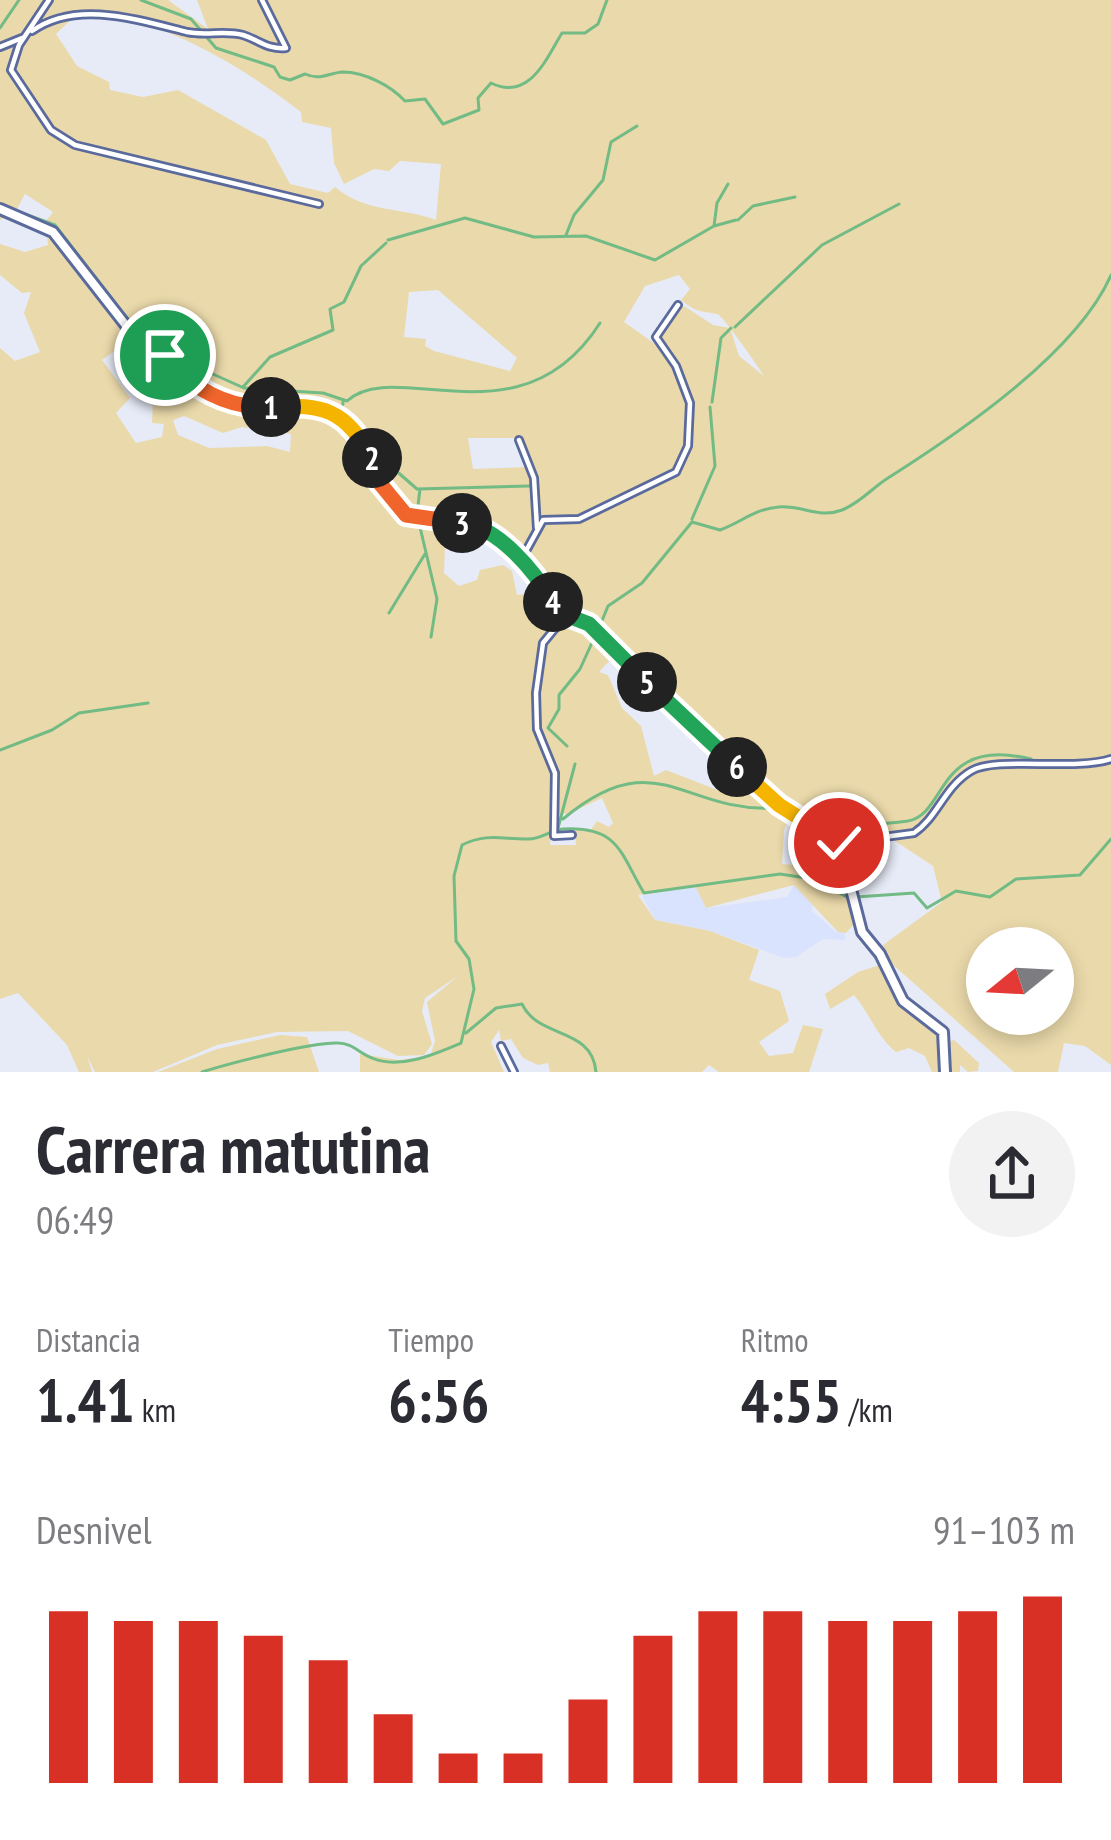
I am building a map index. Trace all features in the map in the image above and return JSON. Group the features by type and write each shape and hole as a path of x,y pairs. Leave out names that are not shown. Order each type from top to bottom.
{"street":[{"path":"49,0 11,70 60,136 102,154 320,204"},
{"path":"0,46 28,34 50,13 88,7 136,14 201,34 238,34 286,48 262,0"},
{"path":"0,209 53,232 128,328 159,348 190,386 246,406 313,405 332,412 359,439 378,481 406,515 478,525 520,561 566,615 589,624 779,805 839,843 914,833 950,787 984,766 1085,768 1111,759"},
{"path":"520,561 537,527 550,517 579,519 676,472 688,446 690,404 676,366 656,337 678,304"},
{"path":"518,440 533,478 537,527"},
{"path":"566,615 543,643 536,693 537,729 555,773 553,831 572,835"},
{"path":"839,843 859,934 880,954 903,1001 943,1032 945,1072"},
{"path":"501,1046 514,1072"}],"shaded area":[{"path":"0,0 168,0 208,29 197,0 1111,0 1111,1065 1085,1046 1064,1043 1058,1072 1014,1072 972,1035 1074,1035 1074,927 966,927 966,1029 882,955 883,945 942,902 933,866 886,835 842,842 828,830 791,815 784,830 782,864 843,869 853,925 846,933 838,932 794,885 706,908 695,886 638,895 655,920 710,931 759,950 749,980 780,991 789,1021 759,1042 769,1056 793,1053 803,1025 823,1029 809,1072 719,1072 709,1065 702,1072 550,1072 548,1063 538,1065 523,1058 511,1039 501,1041 499,1030 491,1042 504,1072 360,1072 360,1054 399,1060 430,1056 435,1041 427,1002 458,976 425,998 422,1011 432,1044 424,1055 398,1056 348,1031 277,1032 217,1045 153,1072 95,1072 87,1056 92,1072 79,1072 67,1045 18,993 0,999 0,348 15,361 40,352 24,313 31,292 22,293 0,275 0,244 25,252 48,245 46,221 53,212 25,194 17,209 0,220","holes":["97,12 179,37 279,95 301,112 302,122 331,128 334,163 344,184 374,169 389,171 400,161 441,164 436,220 371,205 335,187 328,193 290,184 266,140 178,90 143,97 110,90 109,82 77,66 56,34 77,14","679,275 690,289 681,300 694,309 717,314 730,328 713,325 684,306 663,321 658,346 624,322 645,286","438,290 517,358 510,371 434,351 425,346 426,339 404,337 409,292","730,328 741,342 764,376 739,356","113,352 124,357 153,398 152,423 164,424 162,437 136,443 116,413 130,398 102,360","184,416 223,433 242,427 291,434 290,452 267,446 209,448 178,435 173,420","468,438 521,438 528,467 473,469","489,531 535,572 543,592 517,595 512,571 503,565 480,570 477,580 459,586 444,573 445,546 461,532 478,540","613,657 723,767 736,789 730,795 666,770 654,776 641,726 622,708 608,675 599,672","534,694 554,784 534,720","554,786 555,813 568,814 602,798 613,823 609,827 597,821 590,831 575,828 576,845 550,845"]},
{"path":"794,885 813,903 812,911 836,932 845,933 845,940 823,939 796,957 784,958 710,931 655,920 642,896 696,886 706,908 787,897"},
{"path":"883,964 902,1000 947,1042 954,1040 979,1063 978,1071 968,1072 960,1065 960,1072 932,1072 925,1056 909,1048 896,1052 854,995 830,1009 825,994 858,972"},
{"path":"280,1035 307,1037 319,1072 158,1072 217,1049"}],"waterway":[{"path":"0,28 19,0"},
{"path":"141,0 191,19 216,48 274,67 280,77 360,74 405,101 425,99 443,124 479,110 478,98 491,83 516,87 527,82 562,33 585,33 598,24 607,0"},
{"path":"566,235 574,215 603,180 611,142 637,126"},
{"path":"714,226 717,203 728,184"},
{"path":"738,220 753,206 795,197"},
{"path":"735,327 822,245 899,204"},
{"path":"0,205 55,225 130,322 168,335 206,371 244,388 323,393 347,401 368,390 396,387 498,390 534,381 568,360 600,323"},
{"path":"388,240 465,218 534,237 586,236 655,260 714,226 736,220"},
{"path":"243,387 270,357 333,330 330,309 344,302 361,266 386,243"},
{"path":"599,628 608,606 642,583 692,522 720,530 770,508 826,513 855,503 981,415 1044,362 1095,304 1111,275"},
{"path":"712,402 721,338 731,328"},
{"path":"343,402 342,411 386,462 417,489 530,486"},
{"path":"692,519 715,466 710,407"},
{"path":"417,514 420,489"},
{"path":"419,523 437,599 431,637"},
{"path":"389,613 425,554"},
{"path":"567,746 548,728 559,709 559,695 580,669 596,634"},
{"path":"0,750 52,730 79,713 148,703"},
{"path":"787,806 840,823 908,821 931,805 960,767 977,758 1031,759"},
{"path":"558,828 575,764"},
{"path":"563,819 595,796 623,785 647,783 743,807 775,808"},
{"path":"202,1072 326,1044 347,1045 372,1058 394,1062 461,1043 474,989 469,959 456,941 454,876 462,845 479,839 532,839 563,829 596,832 616,845 644,893 780,874 813,879 847,897"},
{"path":"856,897 914,893 927,908 956,891 990,897 1016,879 1080,875 1111,839"},
{"path":"466,1033 496,1008 522,1004 540,1023 585,1047 596,1072"}],"route":[{"path":"165,355 190,386 246,406 313,405 332,412 359,439 378,481 406,515 485,529 534,573 556,607 589,624 779,805 839,843"}]}
